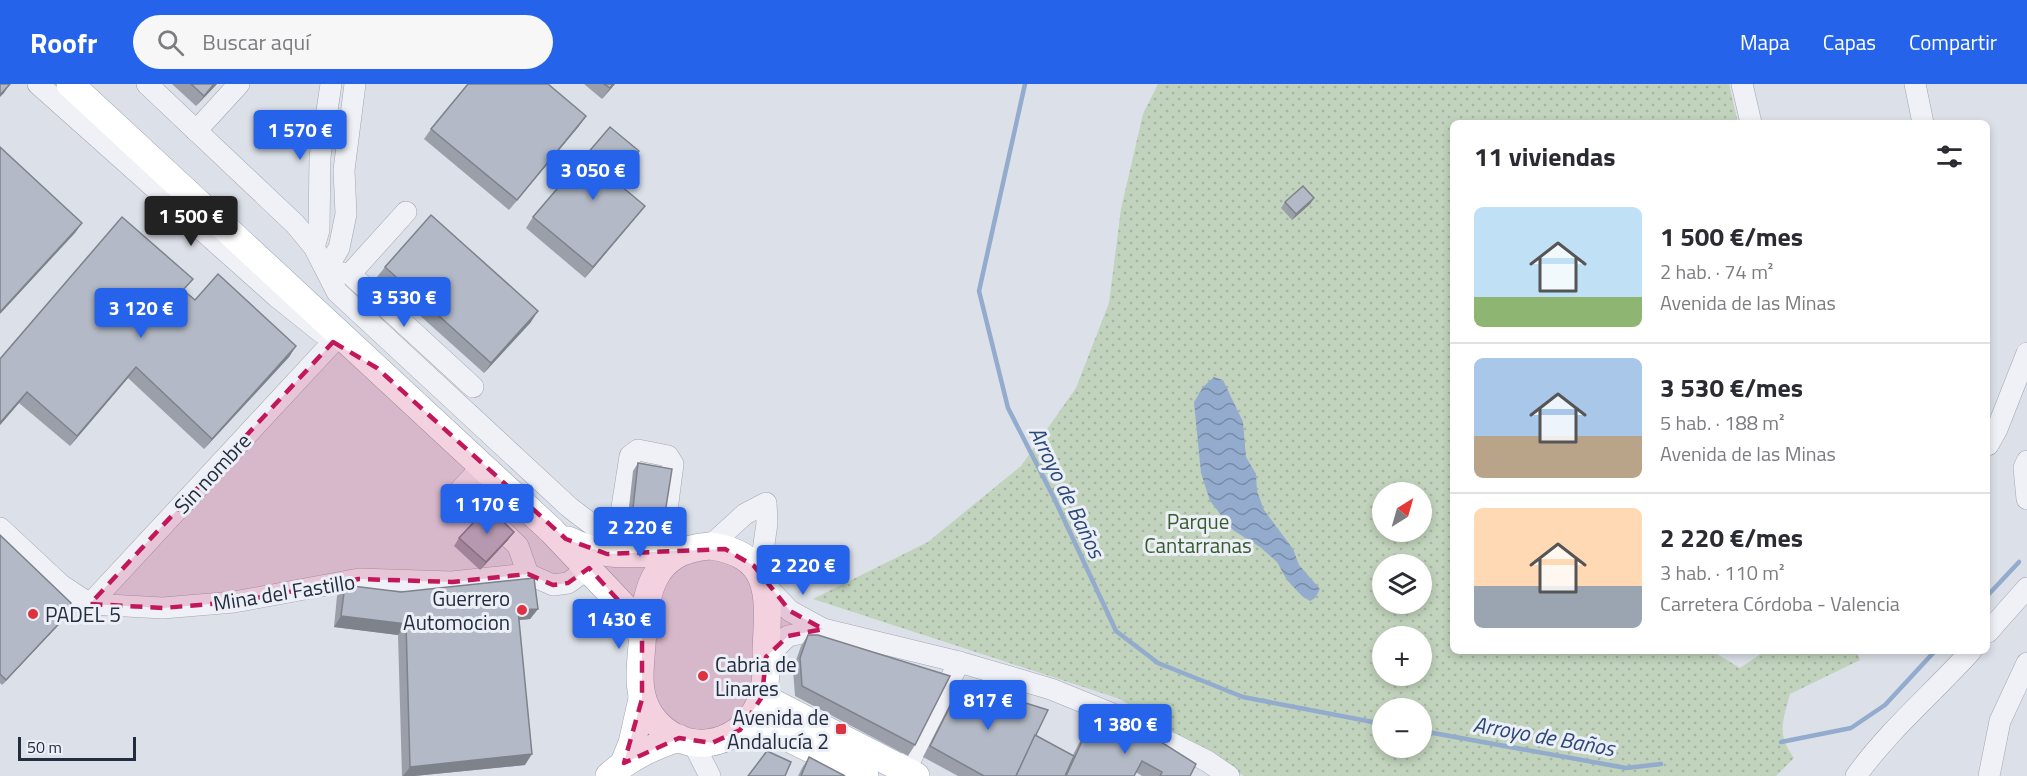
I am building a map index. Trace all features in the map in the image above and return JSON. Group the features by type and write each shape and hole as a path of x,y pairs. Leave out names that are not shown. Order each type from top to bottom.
{"main road":[{"path":"70,84 552,531 628,611 637,623 642,637"},
{"path":"552,531 578,545 607,554 710,546 733,552 747,560 763,579 768,607 766,657 756,708 740,730 712,743 686,740 653,747 617,769"},
{"path":"617,769 632,743 642,699 639,676 646,598 660,569 675,550"},
{"path":"642,699 656,722 686,740"},
{"path":"756,708 910,773"},
{"path":"756,708 865,776"}],"street":[{"path":"38,84 277,297 333,342 377,369"},
{"path":"147,84 295,224 314,247 337,292 569,507 591,525 617,539 638,546 675,550"},
{"path":"196,131 240,84"},
{"path":"314,247 319,230 320,157 331,84"},
{"path":"326,270 339,248 346,214 344,170 355,84"},
{"path":"1742,84 1750,120"},
{"path":"1915,84 1922,120"},
{"path":"350,274 406,212"},
{"path":"326,270 350,274 473,387"},
{"name":"Sin nombre","path":"90,604 333,342"},
{"path":"1990,434 2027,353"},
{"path":"617,539 630,456 638,450 668,456 673,464 664,533 665,541 675,550"},
{"path":"2026,498 2024,468 2027,461"},
{"path":"483,466 460,490 518,546 528,574"},
{"path":"710,546 745,514 766,503 763,579 790,611 823,629 959,662 1051,689 1115,715 1203,768 1229,776"},
{"path":"0,528 61,585 90,604"},
{"name":"Mina del Fastillo","path":"90,604 163,608 234,602 359,579 452,582 528,574 553,585 568,583 589,568"},
{"path":"1990,630 2027,588"},
{"path":"766,657 788,636 823,629"},
{"path":"1856,776 1874,751 1968,654"},
{"path":"910,773 959,662"},
{"path":"1989,776 2000,721 2025,673"},
{"path":"686,740 710,776"}],"highlighted area":[{"path":"333,342 377,368 566,539 607,554 725,549 754,566 790,611 823,629 788,636 766,657 762,697 740,730 712,743 679,738 624,763 642,699 642,637 628,611 589,568 568,583 553,585 528,574 452,582 359,579 234,602 163,608 90,604"}],"green space":[{"name":"Parque Cantarranas","path":"1158,84 1729,84 1737,120 1450,120 1450,654 1717,654 1740,668 1761,654 1858,654 1860,660 1790,694 1783,720 1783,734 1794,758 1776,776 1244,776 1120,699 813,599 928,542 1021,466 1076,388 1109,303 1121,209 1143,114"}],"water":[{"path":"1214,377 1223,380 1243,422 1246,457 1256,474 1257,491 1264,510 1293,549 1299,565 1320,589 1315,598 1310,601 1287,580 1277,562 1260,547 1233,530 1210,501 1201,473 1194,402 1203,387"}],"building":[{"path":"0,84 10,84 0,95"},
{"path":"191,84 214,84 204,96"},
{"path":"468,84 548,84 586,116 517,200 431,129"},
{"path":"610,127 639,151 614,180 645,206 593,267 533,217"},
{"path":"0,147 82,223 0,312"},
{"path":"1303,186 1314,198 1296,214 1285,202"},
{"path":"431,215 538,311 491,363 385,267"},
{"path":"122,217 193,279 183,290 195,300 218,274 296,346 212,439 136,367 77,436 27,392 0,423 0,359"},
{"path":"638,463 672,469 663,526 632,517"},
{"path":"488,507 514,532 486,562 459,538"},
{"name":"PADEL 5","path":"0,535 71,603 68,614 6,680 0,674"},
{"path":"534,578 538,609 518,610 532,754 410,767 406,624 341,616 345,585 401,592"},
{"path":"808,635 818,635 950,676 915,745 802,686 800,658"},
{"path":"962,683 1048,710 1016,776 984,776 930,746"},
{"path":"1091,722 1152,741 1158,740 1196,764 1190,776 1160,776 1162,772 1142,761 1134,776 1066,776"},
{"path":"1035,735 1074,756 1065,776 1016,776"},
{"path":"767,751 791,762 785,776 748,776"},
{"path":"809,757 845,776 801,776"}],"waterway":[{"name":"Arroyo de Baños","path":"1025,84 979,291 1008,408 1054,498 1116,631 1158,663 1243,697 1372,722"},
{"name":"Arroyo de Baños","path":"1990,593 2019,562"},
{"name":"Arroyo de Baños","path":"1781,742 1851,728 1885,705 1932,654"},
{"name":"Arroyo de Baños","path":"1432,733 1626,768 1661,764"}],"place":[{"name":"Guerrero Automocion","path":"522,610"},
{"name":"PADEL 5","path":"33,614"},
{"name":"Cabria de Linares","path":"703,676"},
{"name":"Avenida de Andalucía 2","path":"841,729"}]}
